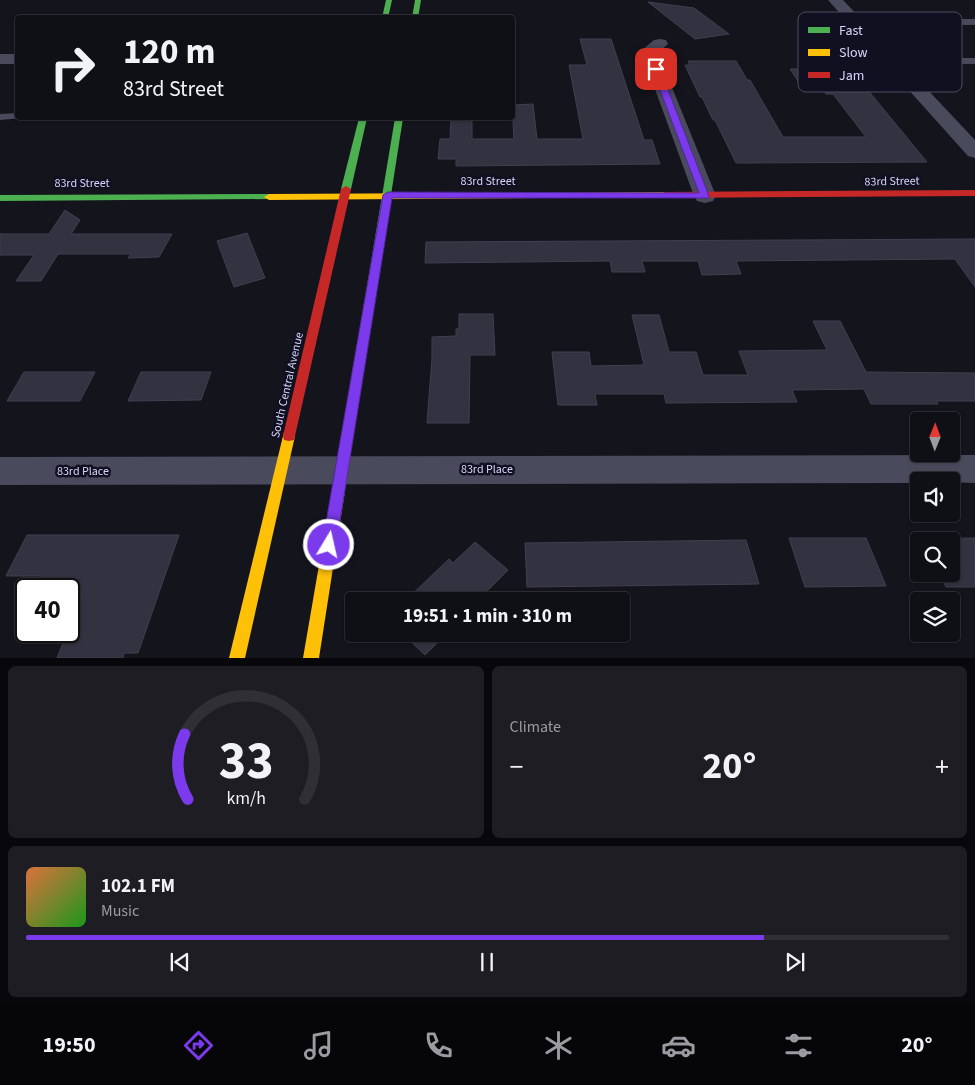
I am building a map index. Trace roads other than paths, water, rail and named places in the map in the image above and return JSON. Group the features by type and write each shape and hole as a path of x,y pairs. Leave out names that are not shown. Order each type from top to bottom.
{"street":[{"path":"386,15 389,0"},
{"path":"416,15 418,0"},
{"path":"835,0 846,12"},
{"path":"660,44 649,51 705,196"},
{"path":"0,59 15,59"},
{"path":"919,92 975,152"},
{"name":"South Central Avenue","path":"237,658 363,120"},
{"path":"311,658 399,120"},
{"name":"83rd Street","path":"0,198 346,195 705,196 975,194"},
{"name":"83rd Place","path":"0,471 975,469"}],"lane":[{"path":"962,22 975,22"},
{"path":"962,61 975,61"},
{"path":"0,116 15,116"}]}
